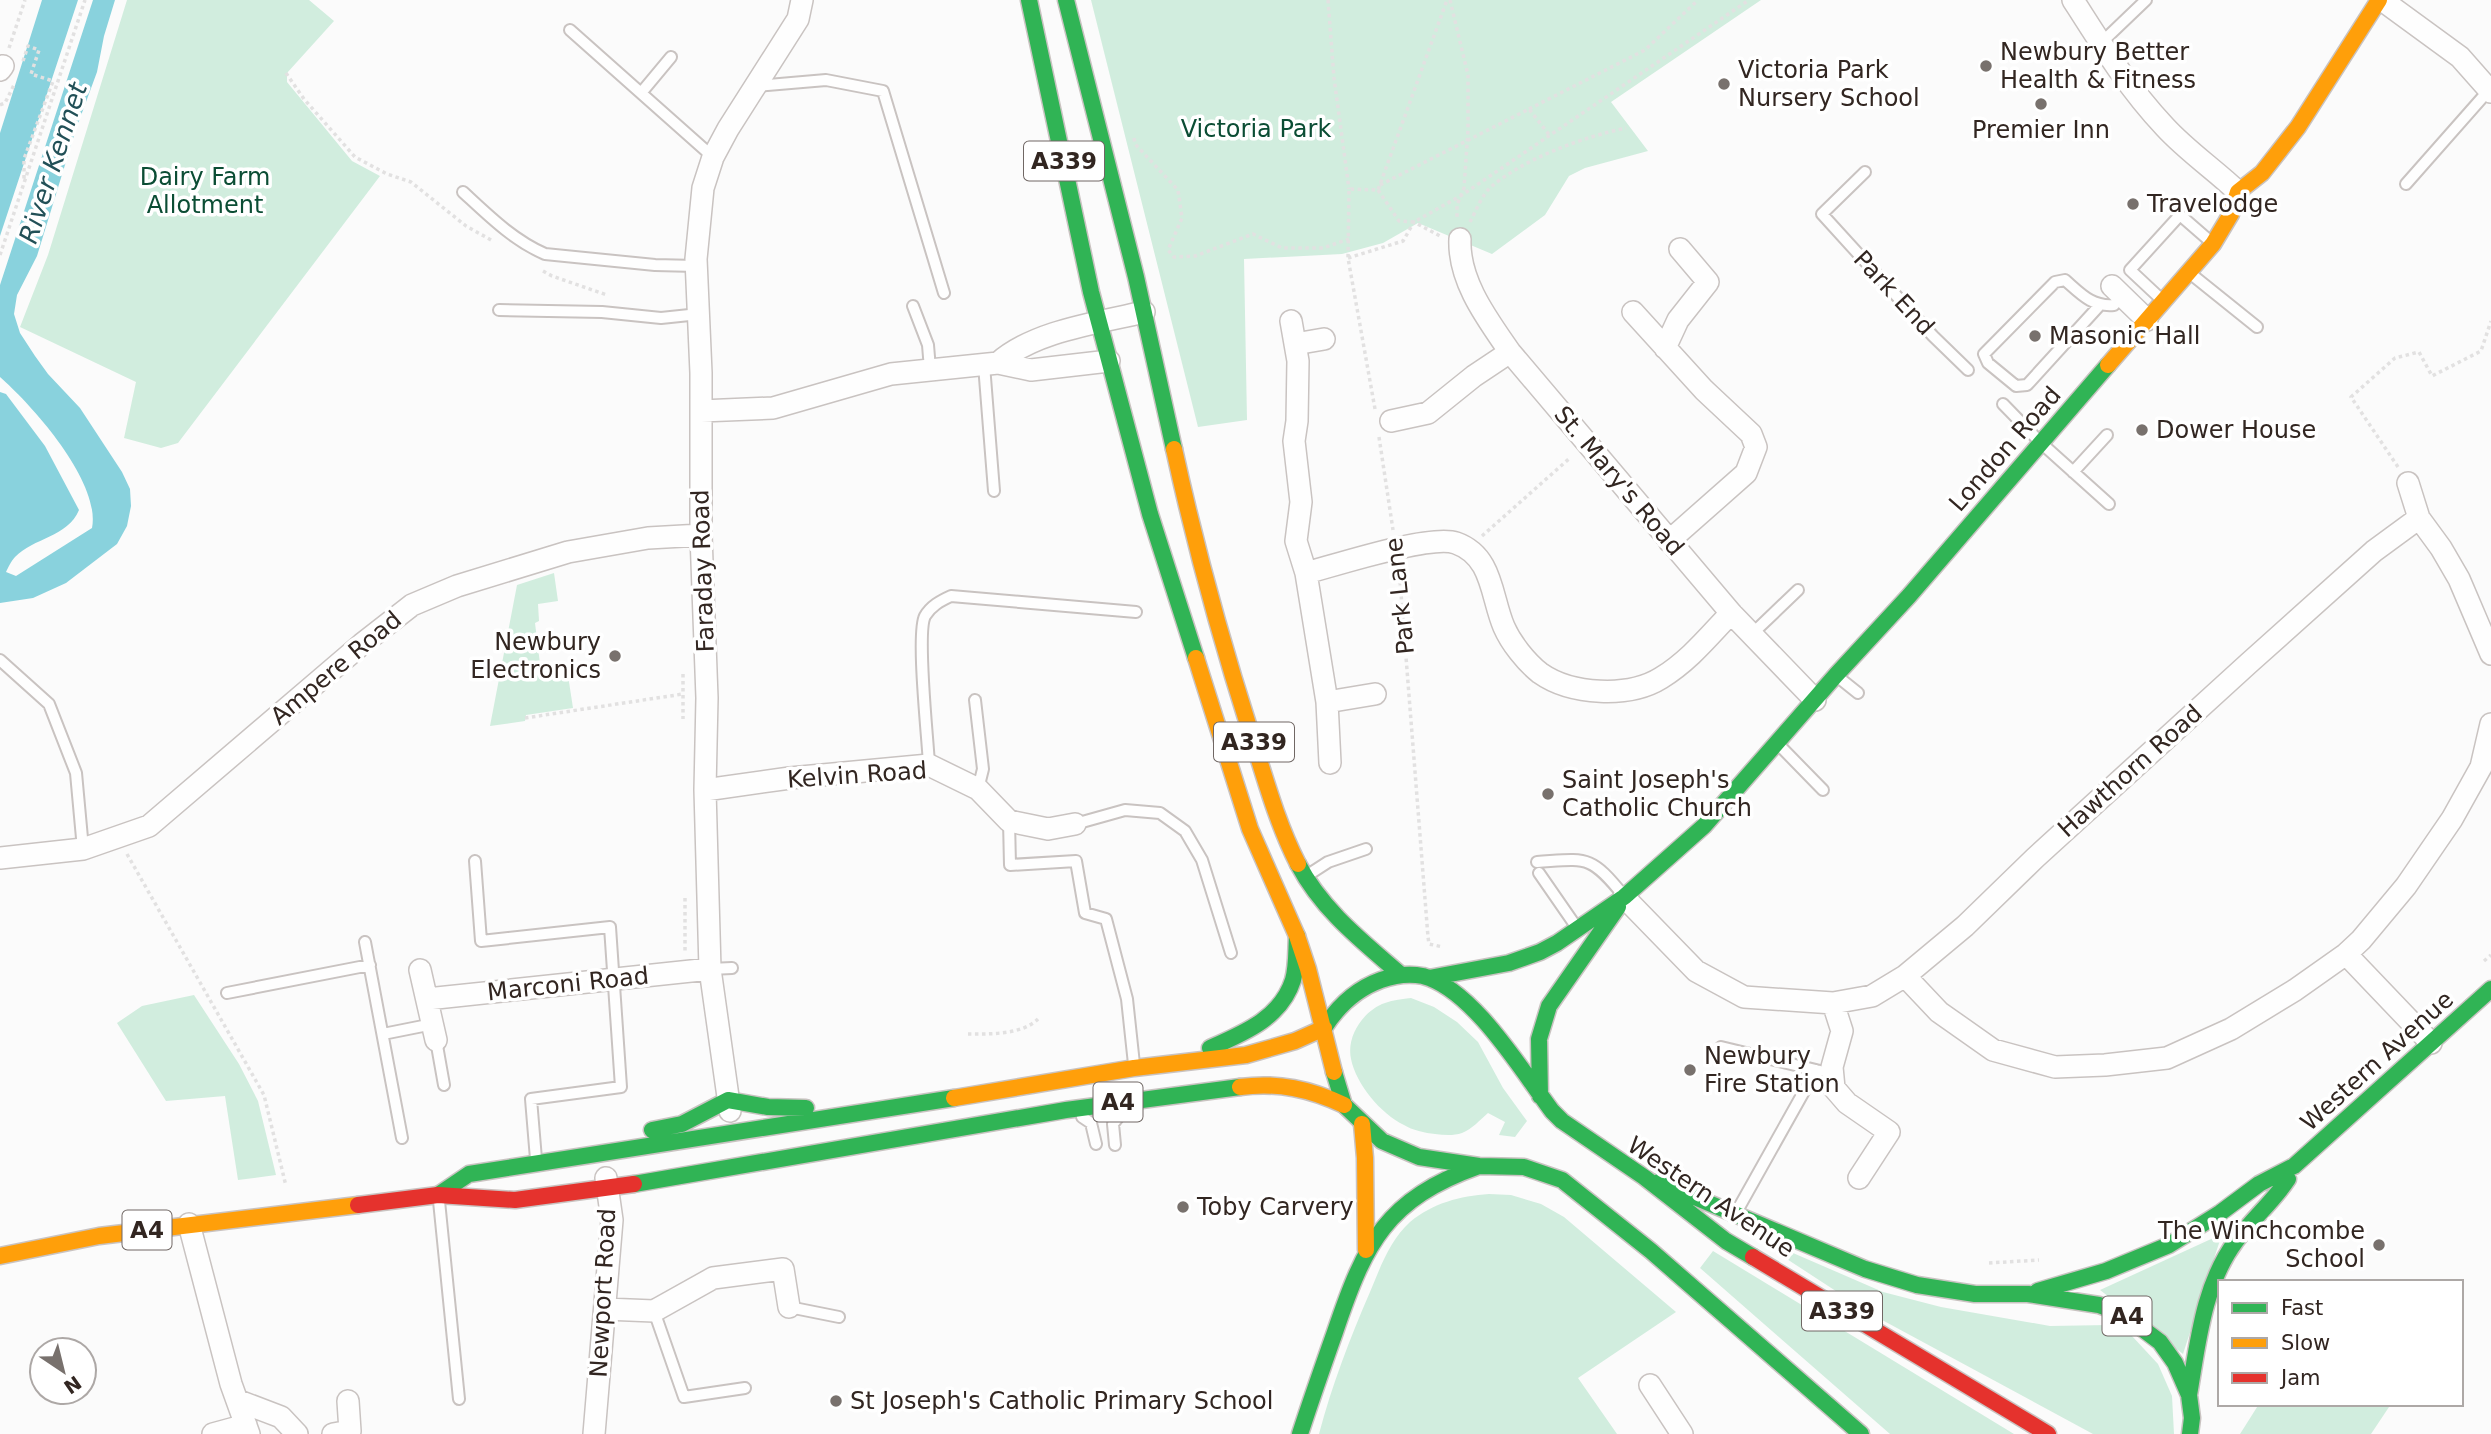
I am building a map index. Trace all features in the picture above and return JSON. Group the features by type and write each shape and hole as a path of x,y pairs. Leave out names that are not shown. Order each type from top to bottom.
{"main road":[{"name":"A339","path":"1030,0 1109,361 1150,514 1243,808 1297,936 1308,969 1333,1072 1344,1105 1382,1141 1419,1157 1479,1166 1524,1167 1547,1174 1576,1189 1861,1434"},
{"name":"A339","path":"1066,0 1144,312 1191,528 1219,629 1284,837 1305,877 1337,920 1400,974"},
{"name":"London Road","path":"1429,978 1509,963 1540,952 1624,897 1704,826 1909,596 2213,244 2231,214 2238,192 2262,173 2298,127 2381,0"},
{"name":"A339","path":"1091,167 1095,113"},
{"path":"1109,361 1118,352 1122,324"},
{"name":"London Road","path":"1540,1096 1538,1061 1542,1021 1555,997 1607,927 1624,897"},
{"path":"1174,1063 1238,1036 1273,1015 1293,981 1297,936"},
{"name":"A339","path":"1324,1028 1332,1014 1360,990 1373,983 1400,974 1429,978 1452,992 1480,1016 1540,1096"},
{"name":"Western Avenue","path":"2028,1294 2106,1271 2169,1245 2220,1213 2259,1184 2294,1166 2491,989"},
{"name":"A4","path":"438,1195 469,1174 1134,1068 1255,1053 1295,1041 1324,1028"},
{"name":"A4","path":"0,1256 99,1236 438,1195 515,1200 658,1181 1066,1110 1256,1085 1307,1089 1344,1105"},
{"name":"Western Avenue","path":"1540,1096 1565,1125 1644,1177 1726,1241 2049,1434"},
{"path":"601,1153 645,1132 681,1124 729,1100 768,1107 887,1108"},
{"path":"1362,1124 1366,1250"},
{"path":"1300,1434 1366,1250 1394,1214 1410,1201 1444,1179 1479,1166"},
{"name":"Western Avenue","path":"2189,1395 2204,1316 2216,1276 2230,1250 2280,1192 2294,1166"},
{"name":"A4","path":"1644,1177 1866,1269 1917,1285 1975,1294 2028,1294 2099,1305 2123,1314 2160,1342 2175,1363 2189,1395 2192,1419 2190,1434"}],"street":[{"name":"Faraday Road","path":"736,1166 729,1100 699,970 707,698 701,535 699,314 695,267 703,188 713,157 797,19 802,0"},
{"path":"2073,0 2124,78 2166,128 2238,192"},
{"path":"2381,0 2460,57 2490,91"},
{"name":"St. Mary's Road","path":"1460,243 1466,276 1485,316 1510,352 1731,613 1815,700"},
{"path":"1665,348 1678,320 1708,282 1680,249"},
{"path":"2117,291 2147,320"},
{"path":"991,364 1025,344 1100,322 1122,324 1144,312"},
{"path":"1633,312 1704,390 1751,434 1756,447 1746,473 1669,541"},
{"path":"1291,321 1298,361 1294,441 1301,502 1296,541 1306,573 1327,702 1330,763"},
{"path":"1295,344 1324,339"},
{"path":"1382,426 1428,413 1510,352"},
{"path":"701,411 773,408 891,374 930,369 991,364 1031,370 1109,361"},
{"path":"2408,483 2418,518 2441,548 2459,579 2491,654"},
{"name":"Hawthorn Road","path":"1624,897 1696,971 1744,997 1833,1003 1872,996 1905,976 1965,926 2035,858 2374,551 2418,518"},
{"name":"Ampere Road","path":"0,858 83,849 149,826 362,644 412,605 457,586 568,552 648,538 701,535"},
{"path":"1306,573 1397,549 1443,541 1456,543 1478,556 1486,568 1504,628 1519,652 1540,673 1578,689 1623,692 1660,680 1691,656 1731,613"},
{"path":"1327,702 1375,694"},
{"path":"1905,976 1938,1012 1993,1050 2055,1067 2167,1058 2231,1029 2295,990 2346,954 2361,940 2406,886 2452,819 2481,767 2491,724"},
{"name":"Kelvin Road","path":"705,790 790,778 929,765 978,789 1009,821"},
{"path":"1009,821 1048,829 1075,824"},
{"path":"2346,954 2431,1043"},
{"path":"420,970 434,1032"},
{"name":"Marconi Road","path":"427,999 699,970"},
{"path":"1833,1003 1842,1031 1824,1073 1840,1097 1888,1132 1859,1178"},
{"name":"Newport Road","path":"594,1434 611,1220 601,1153"},
{"path":"189,1224 248,1430 214,1434"},
{"path":"606,1309 654,1311 713,1278 782,1269 789,1307"},
{"path":"1650,1385 1682,1434"},
{"path":"235,1392 281,1417 297,1434"},
{"path":"333,1434 349,1431 348,1401"}],"lane":[{"path":"2100,44 2146,0"},
{"path":"570,30 713,157"},
{"path":"642,93 671,57"},
{"path":"756,86 826,80 883,91 944,293"},
{"path":"2406,184 2490,91"},
{"name":"Park End","path":"1865,172 1822,214 1968,370"},
{"path":"463,192 506,231 545,254 695,267"},
{"path":"2164,301 2130,270 2180,215 2213,244"},
{"path":"2189,272 2258,327"},
{"path":"2099,306 2027,385 2016,386 1988,363 1984,354 2055,282 2065,280 2099,306 2114,305 2117,291"},
{"path":"914,306 928,345 930,369"},
{"path":"499,310 602,312 661,318 699,314"},
{"path":"991,364 994,492"},
{"path":"2003,404 2040,442 2109,504"},
{"path":"2073,472 2107,435"},
{"path":"1752,634 1798,590"},
{"path":"929,765 921,648 924,618 936,603 951,596 1136,612"},
{"path":"0,660 49,704 76,773 83,849"},
{"path":"1836,675 1858,693"},
{"path":"975,700 983,769 978,789"},
{"path":"1778,744 1824,790"},
{"path":"1075,824 1125,810 1160,813 1185,831 1202,860 1231,953"},
{"path":"1009,821 1010,865 1076,861 1085,913 1106,919 1127,999 1134,1068"},
{"path":"1305,877 1328,862 1366,849"},
{"path":"1591,948 1538,867 1582,860 1597,865 1624,897"},
{"path":"475,861 481,942 610,927 621,1087 531,1099 537,1163"},
{"path":"365,942 402,1138"},
{"path":"227,993 370,965"},
{"path":"699,970 732,968"},
{"path":"383,1034 434,1032 444,1085"},
{"path":"1721,1047 1824,1073 1788,1122 1735,1213"},
{"path":"1115,1145 1113,1124 1133,1101"},
{"path":"1066,1110 1088,1120 1096,1144"},
{"path":"438,1195 459,1399"},
{"path":"789,1307 839,1317"},
{"path":"654,1311 684,1396 745,1388"}],"path":[{"path":"0,105 5,103 11,94 9,72 25,0"},
{"path":"0,255 85,0"},
{"name":"Park Lane","path":"1328,0 1334,78 1349,189 1348,258 1382,426 1397,549 1428,937 1429,944 1446,948"},
{"path":"1379,188 1449,0"},
{"path":"1449,0 1468,75 1467,141 1462,195 1457,205 1456,233 1460,243"},
{"path":"1349,189 1379,188 1645,50 1699,0"},
{"path":"1348,258 1403,241 1413,222 1462,195 1749,0"},
{"path":"9,72 28,46 39,50 31,74 53,81 24,159 24,186"},
{"path":"1529,109 1550,136"},
{"path":"1460,243 1490,187 1528,163 1605,132 1626,128"},
{"path":"1132,131 1135,144 1178,190 1182,218 1168,250 1174,257 1195,257 1253,234 1282,248 1323,248 1349,239"},
{"path":"1379,188 1399,221 1413,222 1460,243"},
{"path":"2408,483 2351,397 2395,358 2419,352 2432,376 2481,351 2491,321"},
{"path":"1468,549 1586,443"},
{"path":"683,667 683,720"},
{"path":"525,718 683,694"},
{"path":"118,837 264,1095 286,1187"},
{"path":"685,897 685,950 699,970"},
{"path":"968,1034 1031,1026 1038,1019"}],"green space":[{"name":"Dairy Farm Allotment","path":"127,0 309,0 334,21 287,73 287,82 352,161 380,176 178,443 161,448 124,438 136,382 20,327 48,255"},
{"name":"Victoria Park","path":"1091,0 1761,0 1611,102 1648,151 1585,168 1569,176 1545,215 1492,254 1418,223 1383,243 1342,254 1244,259 1247,420 1198,427"},
{"path":"554,573 558,601 538,604 539,621 535,623 541,672 567,669 573,708 526,715 525,721 490,726 517,585"},
{"path":"194,995 239,1064 258,1101 276,1175 238,1180 225,1096 166,1101 117,1023 142,1006"},
{"path":"1411,998 1434,1007 1457,1022 1478,1042 1503,1088 1527,1121 1515,1137 1499,1135 1505,1122 1488,1113 1459,1134 1442,1135 1419,1131 1387,1114 1364,1088 1354,1069 1350,1050 1358,1025 1377,1006"},
{"path":"1489,1194 1511,1195 1541,1204 1564,1217 1676,1312 1578,1378 1617,1434 1319,1434 1349,1344 1382,1264 1397,1237 1410,1222 1437,1205"},
{"path":"1747,1233 1883,1292 1941,1307 2050,1326 2108,1325 2132,1336 2158,1364 2172,1396 2174,1434 2093,1434 1871,1314"},
{"path":"2222,1234 2183,1354 2100,1290"},
{"path":"1713,1251 2014,1434 1890,1434 1700,1268"},
{"path":"2258,1406 2390,1406 2371,1434 2240,1434"}],"water":[{"path":"42,0 78,0 0,236 0,133"},
{"name":"River Kennet","path":"93,0 115,0 97,72 76,129 37,256 17,295 14,314 20,333 35,356 80,408 122,472 130,489 131,506 127,526 117,544 66,583 33,598 0,603 0,392 6,394 45,446 79,510 74,519 59,532 22,551 6,572 16,576 92,528 92,509 76,468 46,425 0,377 0,285"}],"traffic: fast":[{"path":"1029,0 1091,292 1150,514 1196,658"},
{"path":"1066,0 1136,277 1174,449"},
{"path":"1429,978 1509,963 1557,943 1624,897 1704,826 1909,596 2108,365"},
{"path":"1298,864 1331,910 1357,937 1400,974"},
{"path":"1540,1096 1539,1039 1549,1006 1618,907"},
{"path":"1210,1048 1260,1023 1280,1005 1293,980 1297,936"},
{"path":"1324,1028 1348,999 1381,980 1412,975 1423,976 1442,984 1460,997 1495,1033 1562,1121 1644,1177 1726,1241 1753,1257"},
{"path":"2038,1291 2106,1271 2169,1245 2220,1213 2259,1184 2294,1166 2491,989"},
{"path":"1334,1072 1344,1105 1382,1141 1419,1157 1479,1166 1524,1167 1562,1180 1651,1251 1861,1434"},
{"path":"634,1184 1066,1110 1240,1087"},
{"path":"438,1195 469,1174 954,1098"},
{"path":"652,1130 682,1124 728,1100 768,1107 806,1108"},
{"path":"1300,1434 1357,1273 1383,1228 1421,1193 1479,1166"},
{"path":"2189,1395 2199,1335 2216,1276 2236,1241 2288,1179"},
{"path":"1659,1182 1865,1269 1917,1285 1975,1294 2028,1294 2099,1305 2123,1314 2160,1342 2175,1363 2189,1395 2192,1418 2190,1434"}],"traffic: slow":[{"path":"2108,365 2213,244 2231,214 2238,192 2262,173 2298,127 2379,0"},
{"path":"1174,449 1229,663 1272,800 1298,864"},
{"path":"1196,658 1250,829 1297,936 1334,1072"},
{"path":"954,1098 1134,1068 1246,1055 1295,1041 1324,1028"},
{"path":"1240,1087 1268,1085 1294,1088 1344,1105"},
{"path":"1362,1124 1366,1250"},
{"path":"0,1256 99,1236 358,1205"}],"traffic: jam":[{"path":"358,1205 438,1195 515,1200 634,1184"},
{"path":"1753,1257 2048,1434"}],"place":[{"name":"Newbury Better Health & Fitness","path":"1986,66"},
{"name":"Victoria Park Nursery School","path":"1724,84"},
{"name":"Premier Inn","path":"2041,104"},
{"name":"Travelodge","path":"2133,204"},
{"name":"Masonic Hall","path":"2035,336"},
{"name":"Dower House","path":"2142,430"},
{"name":"Newbury Electronics","path":"615,656"},
{"name":"Saint Joseph's Catholic Church","path":"1548,794"},
{"name":"Newbury Fire Station","path":"1690,1070"},
{"name":"Toby Carvery","path":"1183,1207"},
{"name":"The Winchcombe School","path":"2379,1245"},
{"name":"St Joseph's Catholic Primary School","path":"836,1401"}]}
